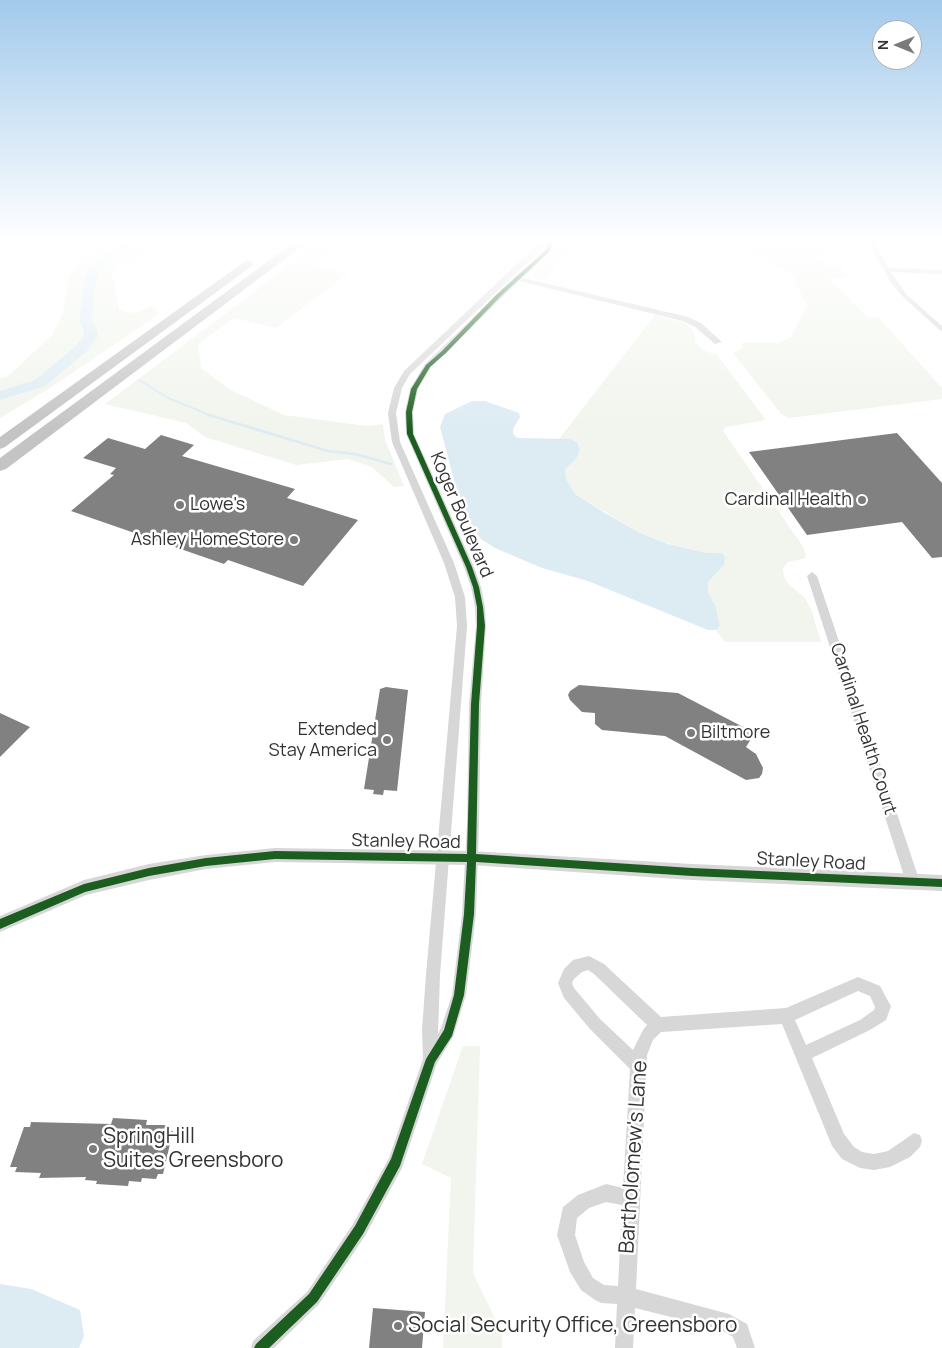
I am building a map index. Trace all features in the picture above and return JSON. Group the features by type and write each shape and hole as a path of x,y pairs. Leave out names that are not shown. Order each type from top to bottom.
{"highway":[{"path":"0,444 194,303"},
{"path":"0,466 219,303"}],"street":[{"name":"Koger Boulevard","path":"432,1060 430,1030 442,858 462,626 460,597 449,563 396,442 392,413 398,388 407,373 486,303"},
{"name":"Koger Boulevard","path":"432,1060 448,1032 459,995 467,931 475,704 482,626 476,588 469,568 410,434 410,412 414,389 428,366 491,303"},
{"path":"618,303 685,319 698,325 718,342"},
{"path":"913,303 941,328"},
{"name":"Cardinal Health Court","path":"812,576 913,882"},
{"name":"Stanley Road","path":"0,924 84,888 149,872 206,862 275,856 471,858 692,872 942,883"},
{"path":"638,1066 595,1024 569,993 564,983 569,974 578,965 588,963 599,969 658,1025 786,1016 858,984 875,991 883,1006 881,1015 865,1025 802,1054"},
{"path":"786,1016 838,1140 848,1153 860,1160 874,1162 890,1159 904,1151 914,1140"},
{"name":"Bartholomew's Lane","path":"624,1348 638,1066 640,1054 648,1035 658,1025"},
{"path":"260,1348 313,1298 360,1230 396,1162 432,1060"},
{"path":"630,1198 606,1193 584,1201 569,1213 566,1235 576,1266 587,1284 601,1294 626,1296 722,1321 740,1331 746,1348"}],"shaded area":[{"path":"64,303 118,303 119,310 132,313 152,306 159,314 50,388 0,418 0,379 8,376 52,335 62,316"},
{"path":"239,303 309,303 276,328 234,318 198,344 201,368 231,390 284,415 367,426 383,424 385,440 404,486 394,487 372,467 348,459 296,465 205,437 186,423 105,404"},
{"path":"806,303 853,303 867,317 878,317 942,388 942,399 789,418 781,414 733,353 743,347 742,343 778,343 790,338 808,306"},
{"path":"655,315 683,322 690,327 695,334 695,342 705,351 717,355 766,420 726,427 723,431 804,548 806,558 788,562 783,569 784,577 788,584 805,598 811,609 821,642 725,642 716,630 720,626 716,607 708,592 708,582 724,565 722,553 706,553 669,544 638,532 575,494 566,479 565,469 576,459 580,450 577,442 570,439 559,439"},
{"path":"472,401 485,401 519,413 520,417 513,429 513,434 517,438 570,439 577,442 580,450 576,459 565,469 566,479 575,494 605,513 638,532 668,544 706,553 722,553 725,558 724,565 708,582 708,592 716,607 720,626 716,630 708,630 588,581 542,568 495,548 481,539 472,527 458,495 440,427 445,414"},
{"path":"463,1046 480,1046 473,1273 502,1333 502,1348 443,1348 451,1178 422,1164"},
{"path":"0,1284 31,1289 80,1310 84,1336 79,1348 0,1348"}],"building":[{"name":"Cardinal Health","path":"897,433 942,483 942,557 932,558 902,522 807,535 749,452"},
{"name":"Lowe's","path":"161,435 194,445 182,456 295,489 287,498 358,520 303,586 228,560 224,564 71,511 114,475 110,474 116,468 83,458 108,438 145,449"},
{"name":"Biltmore","path":"579,685 678,693 747,729 751,739 746,747 756,754 763,768 762,774 759,778 746,780 665,736 602,730 595,724 595,713 582,712 570,700 568,695 570,691"},
{"name":"Extended Stay America","path":"386,687 408,690 397,791 384,790 383,795 373,794 374,790 364,789 380,689"},
{"path":"0,713 30,727 0,757"},
{"name":"SpringHill Suites Greensboro","path":"113,1118 147,1120 146,1125 167,1125 165,1131 173,1131 163,1174 158,1174 156,1179 142,1178 141,1182 129,1181 128,1186 96,1184 97,1181 85,1180 86,1177 39,1178 41,1173 15,1172 17,1167 10,1167 24,1127 30,1127 31,1122 111,1124"},
{"name":"Social Security Office, Greensboro","path":"373,1308 425,1312 422,1348 369,1348"}],"waterway":[{"path":"0,396 40,383 82,348 91,336 90,329 85,321 88,303"},
{"path":"139,380 168,398 211,416"},
{"path":"211,416 328,451 355,454 391,464"}],"cycle path":[{"path":"260,1348 313,1298 359,1230 396,1162 431,1059 448,1032 459,995 469,914 475,704 481,626 480,607 469,567 410,434 409,412 414,389 428,366 491,303"},
{"path":"0,924 84,888 149,872 206,862 275,855 471,858 692,872 942,883"}],"place":[{"name":"Cardinal Health","path":"862,500"},
{"name":"Lowe's","path":"180,505"},
{"name":"Ashley HomeStore","path":"294,540"},
{"name":"Biltmore","path":"691,733"},
{"name":"Extended Stay America","path":"387,740"},
{"name":"SpringHill Suites Greensboro","path":"93,1149"},
{"name":"Social Security Office, Greensboro","path":"398,1326"}]}
